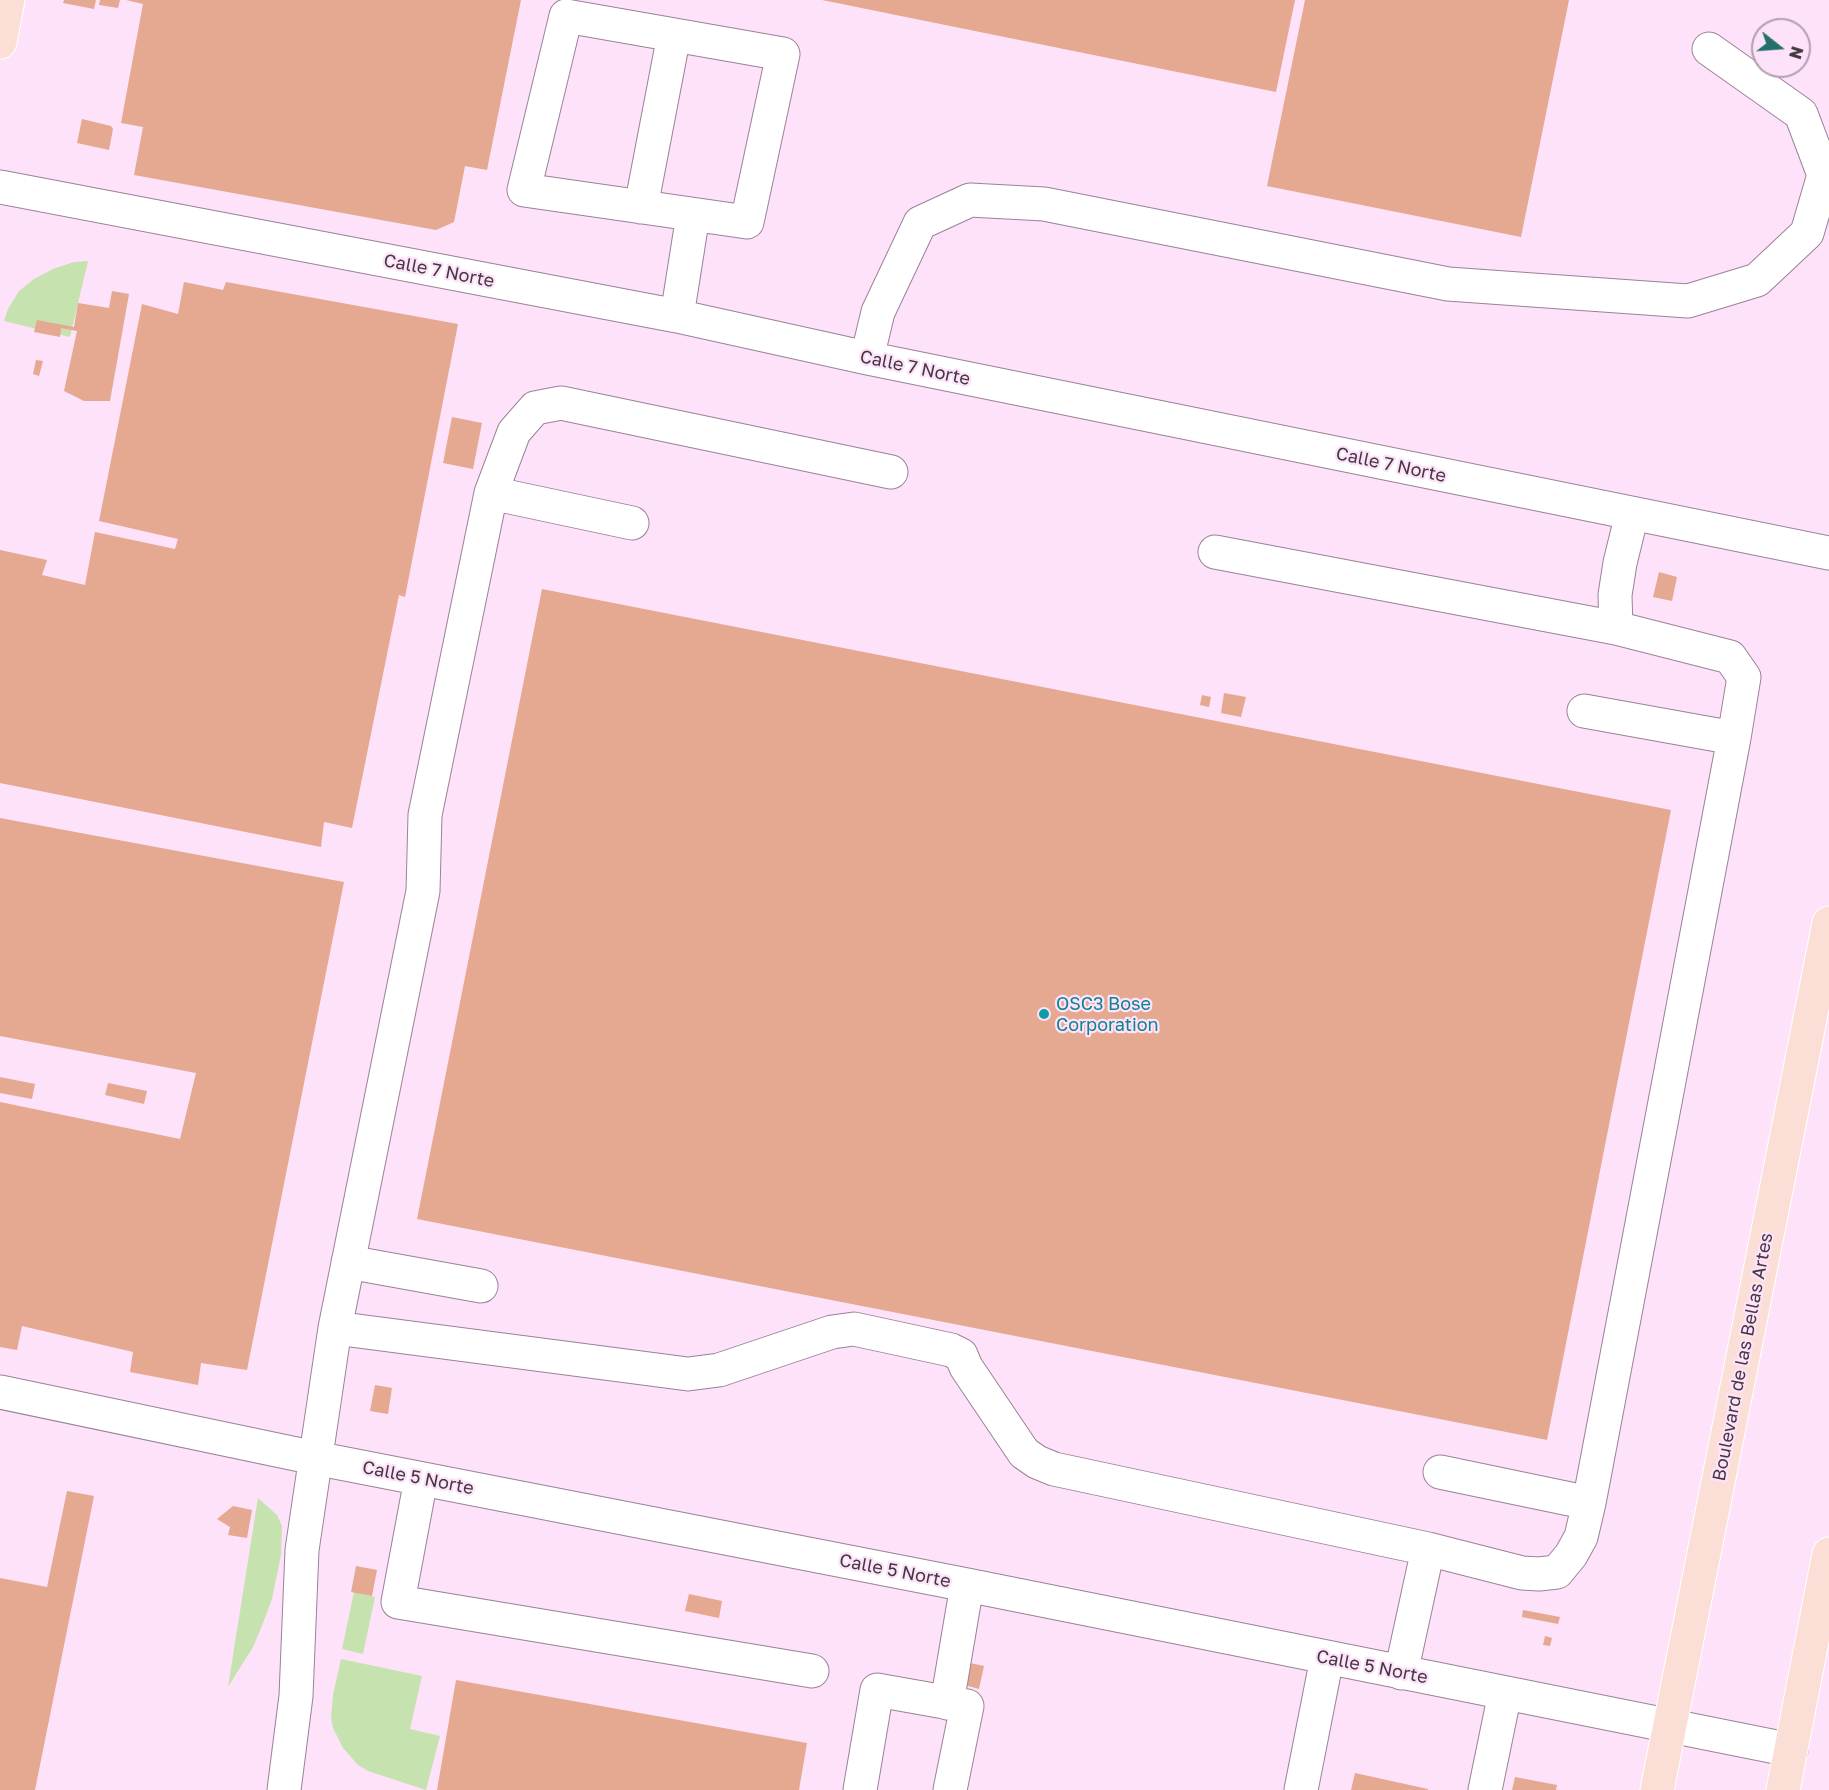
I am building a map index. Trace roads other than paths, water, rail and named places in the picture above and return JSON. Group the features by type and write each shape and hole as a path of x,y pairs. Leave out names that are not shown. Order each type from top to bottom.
{"main road":[{"path":"0,42 8,0"},
{"name":"Boulevard de las Bellas Artes","path":"1657,1790 1816,1059 1829,923"},
{"path":"1783,1790 1829,1554"}],"street":[{"path":"568,8 674,35 783,54 747,222 524,190 568,8"},
{"path":"641,207 674,35"},
{"path":"867,358 878,312 920,223 970,200 1044,204 1448,284 1688,301 1757,280 1807,233 1824,176 1801,114 1709,49"},
{"name":"Calle 7 Norte","path":"0,187 677,316 867,358 1829,553"},
{"path":"677,316 693,215"},
{"path":"284,1790 297,1696 302,1550 335,1328 423,891 425,815 491,493 514,432 535,408 561,403 891,472"},
{"path":"491,493 632,523"},
{"path":"1616,628 1616,595 1620,563 1632,514"},
{"path":"335,1328 688,1374 719,1370 832,1332 854,1329 951,1350 961,1355 966,1367 1024,1452 1037,1462 1054,1469 1428,1549 1522,1573 1557,1572 1571,1555 1581,1537 1589,1503 1744,678 1730,657 1616,628 1215,552"},
{"path":"1584,711 1734,738"},
{"path":"348,1262 481,1286"},
{"name":"Calle 5 Norte","path":"0,1392 315,1458 967,1585 1791,1750"},
{"path":"1440,1472 1589,1503"},
{"path":"421,1479 398,1602 812,1671"},
{"path":"1401,1672 1428,1549"},
{"path":"947,1702 967,1585"},
{"path":"1301,1790 1327,1658"},
{"path":"860,1790 877,1690 967,1706 950,1790"},
{"path":"1485,1790 1504,1693"}],"place":[{"name":"OSC3 Bose Corporation","path":"1044,1014"}]}
